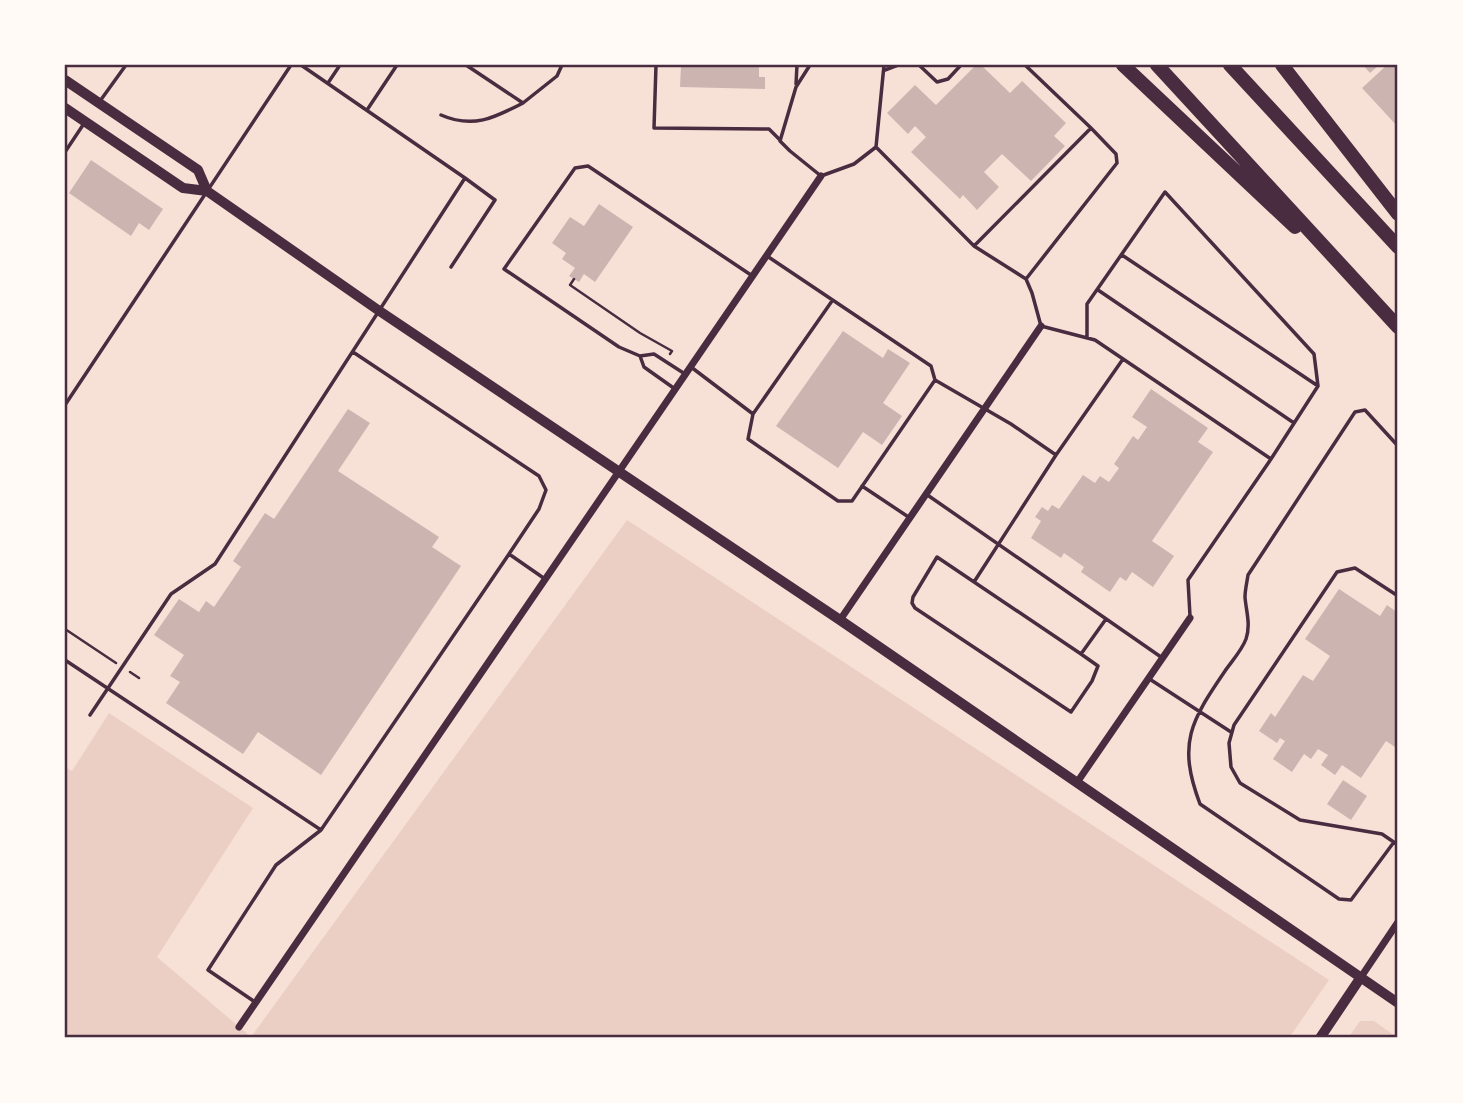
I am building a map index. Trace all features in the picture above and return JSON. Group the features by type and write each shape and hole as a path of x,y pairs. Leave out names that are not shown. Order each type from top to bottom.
{"highway":[{"path":"1123,65 1382,309"},
{"path":"1157,65 1398,327"},
{"path":"1230,65 1398,247"},
{"path":"1282,65 1398,214"}],"street":[{"path":"65,80 198,170 207,191"},
{"path":"65,108 183,188 207,191 378,310 1078,781 1398,1003"},
{"path":"239,1027 821,176"},
{"path":"840,620 1041,326"},
{"path":"1078,781 1190,618"},
{"path":"1320,1038 1398,922"}],"lane":[{"path":"99,103 126,65"},
{"path":"65,405 291,65"},
{"path":"301,65 495,200 451,267"},
{"path":"328,83 340,65"},
{"path":"367,110 397,65"},
{"path":"466,65 523,103"},
{"path":"441,115 456,122 468,123 501,114 523,103 557,76 562,65"},
{"path":"656,65 654,128 769,129 790,151 821,176 854,164 876,147 884,67 898,65"},
{"path":"780,141 796,87 797,65"},
{"path":"796,87 810,65"},
{"path":"919,65 937,82 943,82 961,65"},
{"path":"1026,65 1116,154 1116,163 1026,279"},
{"path":"65,152 86,122"},
{"path":"974,246 1091,128"},
{"path":"876,147 974,246 1026,279 1041,326 1095,340 1271,458"},
{"path":"752,276 588,166 575,168 505,269 619,347 640,356 654,354 688,371 753,414"},
{"path":"90,715 171,594 215,564 465,178"},
{"path":"1087,338 1087,304 1165,192 1314,354 1318,386 1188,580 1190,618"},
{"path":"767,255 931,366 935,380 1011,424 1056,455"},
{"path":"1122,255 1318,386"},
{"path":"1098,289 1294,423"},
{"path":"832,301 753,414 748,439 838,501 852,501 935,380"},
{"path":"256,1003 208,970 276,865 321,830 539,509 546,490 539,476 353,352"},
{"path":"640,356 644,367 676,389"},
{"path":"974,582 1056,455 1123,359"},
{"path":"1398,446 1365,410 1355,412 1248,575 1245,595 1249,620 1246,640 1199,711 1190,732 1188,753 1193,786 1200,804 1339,899 1351,900 1396,843 1381,834 1300,820 1240,783 1231,768 1231,732 1337,572 1355,568 1398,596"},
{"path":"862,486 910,518"},
{"path":"926,494 1163,658"},
{"path":"509,554 546,579"},
{"path":"937,557 1081,654 1098,666 1093,681 1071,712 915,608 912,603 916,591 937,557"},
{"path":"1081,654 1106,619"},
{"path":"65,660 321,830"},
{"path":"1149,678 1231,732"}],"path":[{"path":"574,279 570,285 640,333 672,351 670,354"},
{"path":"65,629 139,678"}],"shaded area":[{"path":"627,520 1329,980 1289,1038 65,1038 65,767 72,771 109,713 253,808 157,957 251,1037"},
{"path":"1360,1021 1374,1021 1398,1038 1348,1038"}],"building":[{"path":"681,65 759,65 759,77 765,77 765,89 680,87"},
{"path":"976,65 981,65 1010,93 1022,81 1066,123 1054,136 1065,146 1031,181 1002,154 984,172 999,187 977,210 963,195 960,199 911,152 926,137 915,126 908,134 887,113 915,85 936,105"},
{"path":"1363,65 1379,65 1370,73"},
{"path":"1387,65 1398,65 1398,127 1362,88"},
{"path":"91,160 163,209 149,230 139,223 131,236 69,193"},
{"path":"599,204 633,227 595,282 584,274 579,282 569,276 575,268 562,259 566,253 552,243 570,217 584,226"},
{"path":"843,331 883,358 888,349 910,363 883,403 902,416 882,445 863,432 838,468 776,426"},
{"path":"1151,389 1208,428 1198,442 1213,452 1152,541 1174,556 1153,587 1132,572 1126,581 1120,577 1110,592 1081,572 1084,567 1064,553 1061,558 1031,538 1041,521 1035,517 1042,507 1048,511 1052,505 1059,509 1083,475 1095,483 1100,476 1109,482 1119,468 1114,464 1133,436 1138,440 1147,427 1132,417"},
{"path":"348,409 370,423 338,471 439,537 432,547 461,566 321,775 258,732 243,754 166,703 180,682 170,676 184,655 154,635 179,599 199,612 206,601 214,607 241,567 233,561 265,513 274,519"},
{"path":"1339,589 1380,616 1387,605 1398,613 1398,749 1386,741 1361,778 1342,765 1335,775 1321,765 1328,755 1318,749 1311,759 1304,754 1292,772 1273,759 1285,741 1280,738 1277,743 1259,731 1271,713 1275,717 1303,675 1313,681 1330,656 1305,639"},
{"path":"1343,780 1367,796 1351,820 1327,804"}]}
